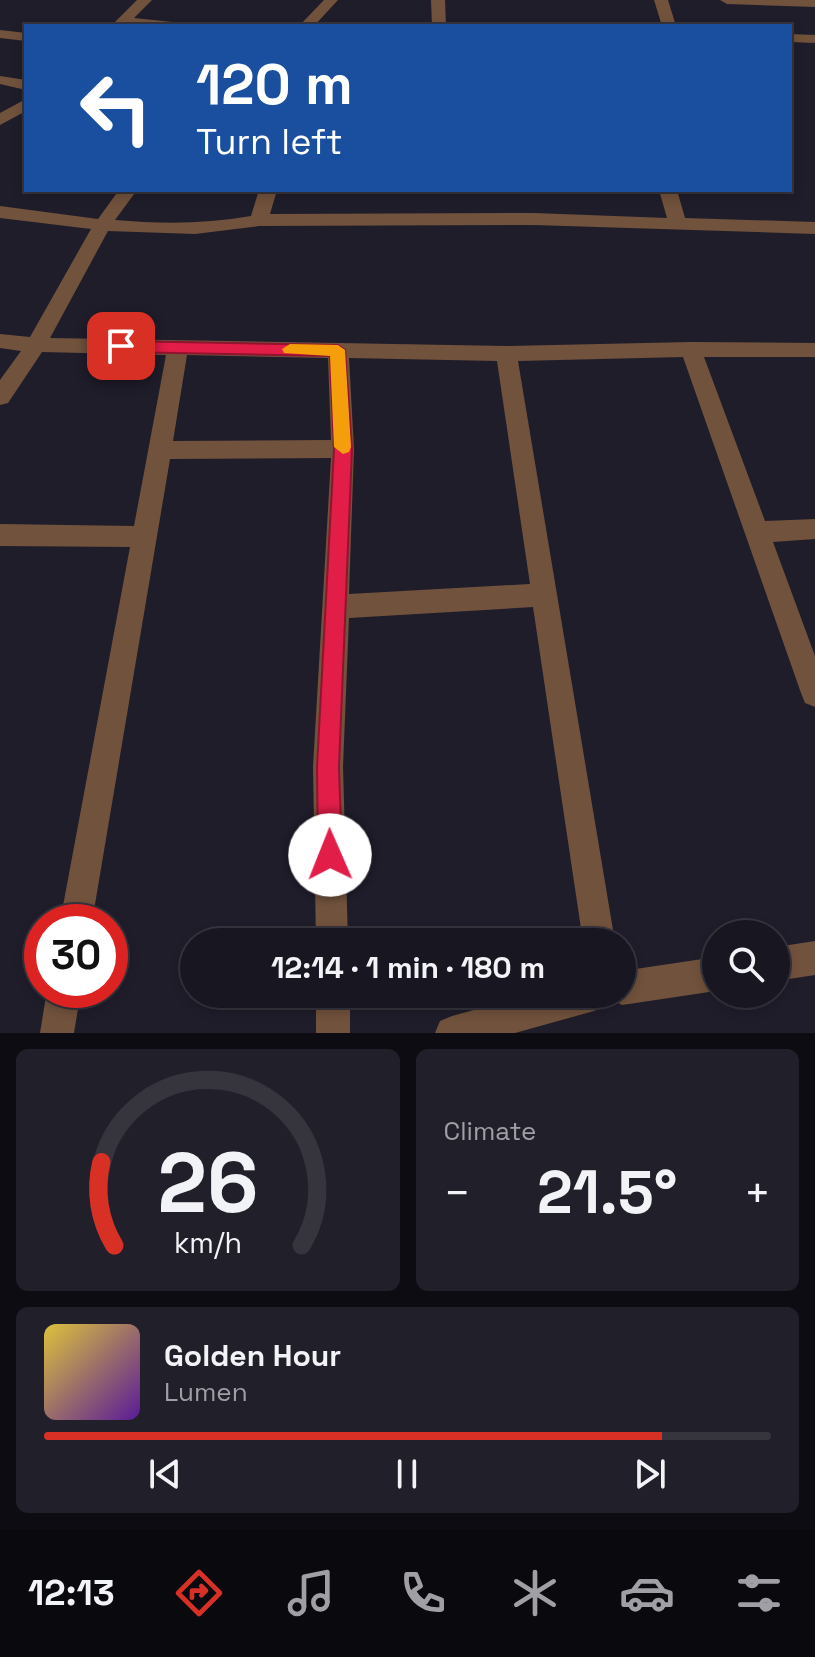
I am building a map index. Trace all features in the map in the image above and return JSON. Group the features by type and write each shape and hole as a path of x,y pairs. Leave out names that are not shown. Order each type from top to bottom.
{"street":[{"path":"121,24 145,0"},
{"path":"308,24 331,0"},
{"path":"438,0 439,24"},
{"path":"661,0 668,24"},
{"path":"727,0 815,3"},
{"path":"0,34 24,37"},
{"path":"792,38 815,39"},
{"path":"0,80 24,85"},
{"path":"0,120 24,105"},
{"path":"0,397 36,345 102,226 127,192"},
{"path":"259,220 267,192"},
{"path":"669,192 678,224"},
{"path":"0,212 102,226 220,229 259,220 534,219 815,228"},
{"path":"0,341 36,345 506,354 691,349 815,350"},
{"path":"79,904 178,347"},
{"path":"691,349 757,532 809,657 815,693"},
{"path":"332,928 328,767 343,449 338,350"},
{"path":"506,354 597,928"},
{"path":"160,450 343,449"},
{"path":"757,532 815,529"},
{"path":"0,535 144,537"},
{"path":"336,607 544,595"},
{"path":"790,962 815,958"},
{"path":"636,986 702,976"},
{"path":"57,1033 61,1008"},
{"path":"333,1008 333,1033"},
{"path":"452,1033 543,1008"}],"slow traffic":[{"path":"290,349 338,350 343,447"}],"route":[{"path":"121,346 338,350 343,449 328,767 330,855"}]}
